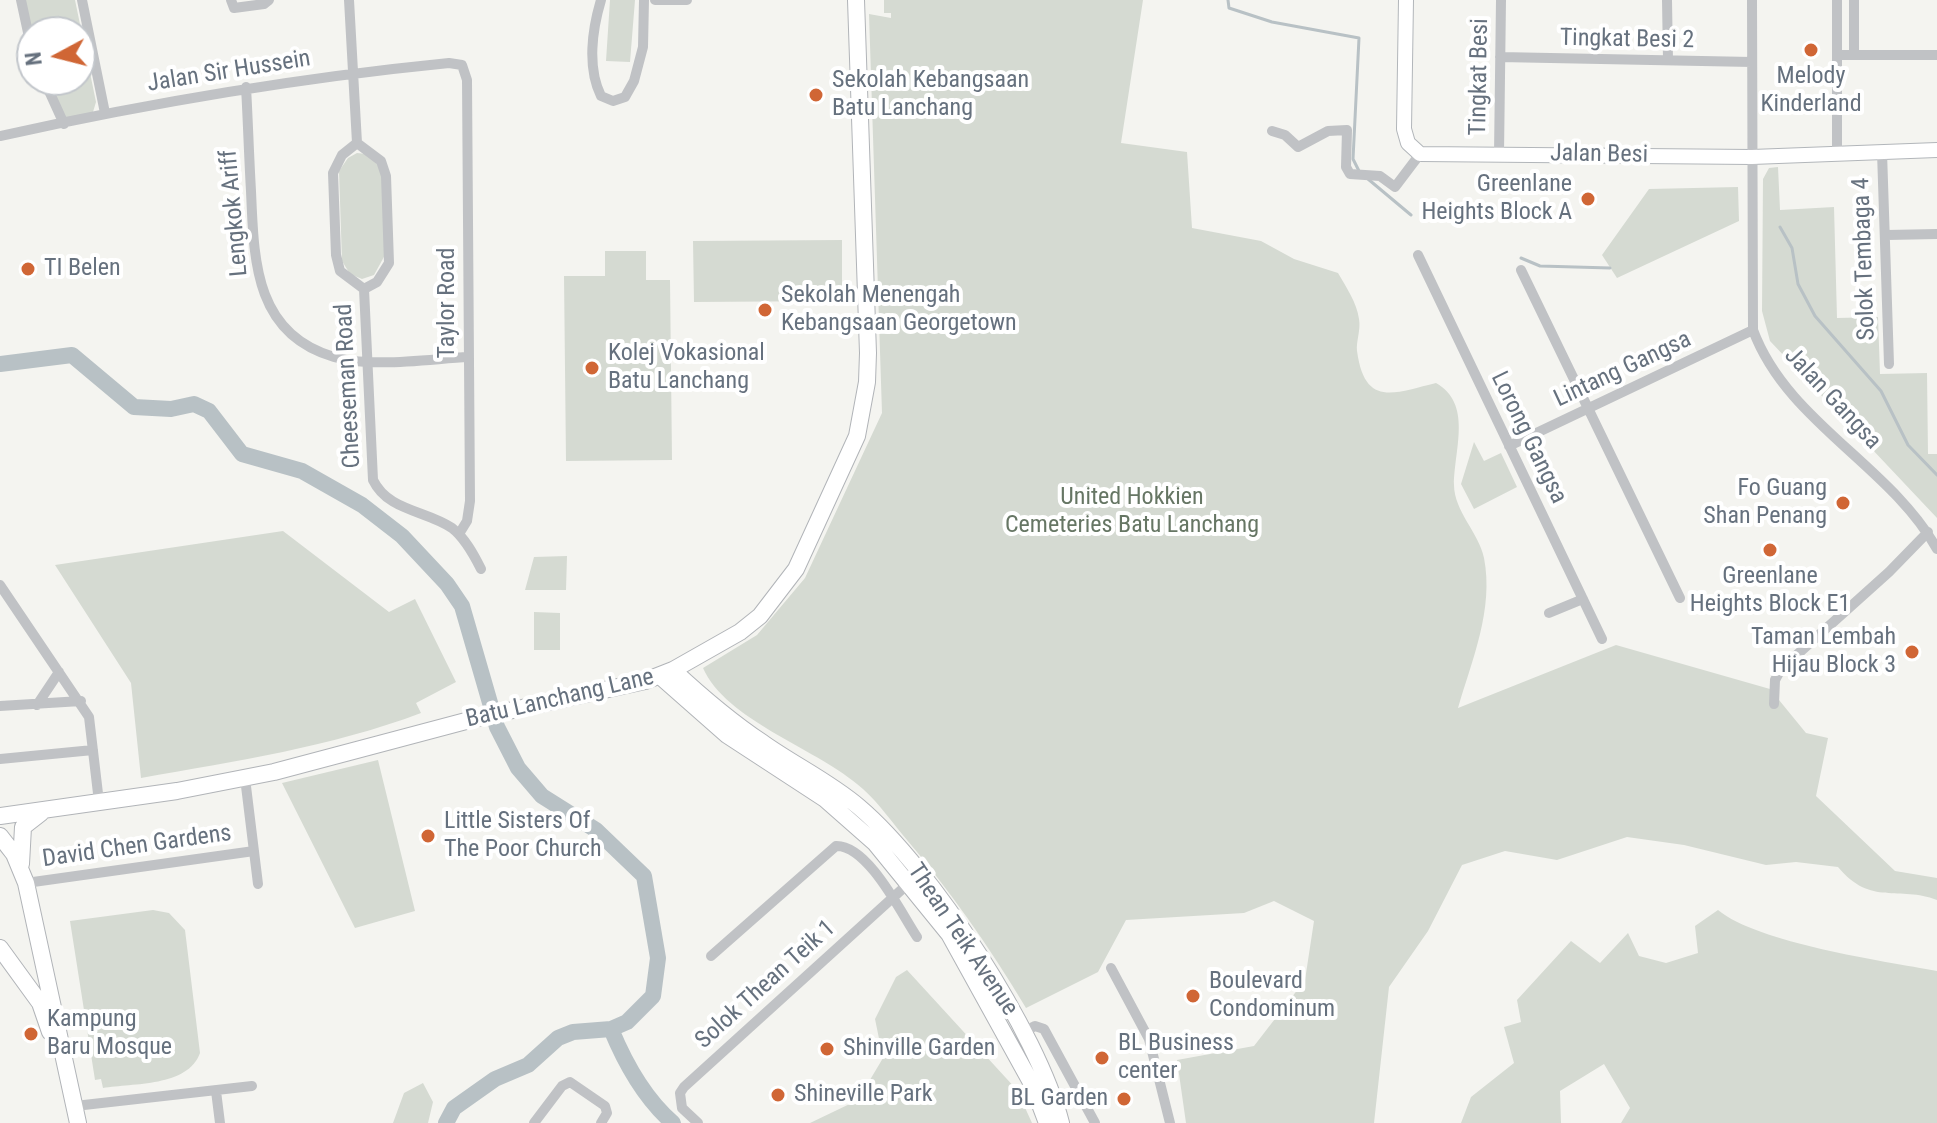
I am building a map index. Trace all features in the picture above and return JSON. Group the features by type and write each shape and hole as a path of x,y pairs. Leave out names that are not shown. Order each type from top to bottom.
{"main road":[{"name":"Batu Lanchang Lane","path":"0,816 245,778 666,673 708,651 760,616 796,569 850,458 864,409 868,353 856,0"},
{"path":"708,651 694,674 710,704"},
{"name":"Thean Teik Avenue","path":"666,673 763,744 837,790 891,839 968,940 1023,1032 1050,1088 1061,1123"},
{"name":"Thean Teik Avenue","path":"666,673 727,735 844,813 909,883 949,934 1033,1086 1047,1123"},
{"path":"46,810 23,827 21,865 77,1115"},
{"path":"0,836 21,865"},
{"path":"1,950 19,958 33,952 35,918"},
{"path":"1,950 48,1019 69,1123"},
{"path":"980,988 1008,1027 1023,1032 1020,1045 1033,1086"}],"street":[{"path":"82,0 105,113"},
{"path":"231,0 234,8 264,4 269,0"},
{"path":"349,0 357,143"},
{"path":"601,0 595,27 594,76 601,96 613,101 625,97 639,66 644,0"},
{"path":"655,0 687,0"},
{"path":"1272,131 1285,135 1298,147 1328,131 1347,130 1346,167 1350,174 1384,177 1395,187 1420,154 1408,143 1404,129 1406,0"},
{"name":"Tingkat Besi","path":"1499,154 1501,0"},
{"path":"1667,0 1668,60"},
{"name":"Jalan Gangsa","path":"1752,0 1753,330 1760,348 1782,379 1829,432 1901,498 1928,532 1937,549"},
{"path":"1837,0 1837,154"},
{"path":"1854,0 1854,55"},
{"path":"1837,55 1937,55"},
{"name":"Tingkat Besi 2","path":"1500,57 1752,62"},
{"name":"Jalan Sir Hussein","path":"0,136 246,87 354,72 455,63 465,69"},
{"name":"Taylor Road","path":"459,534 467,521 470,501 465,69"},
{"name":"Lengkok Ariff","path":"246,87 254,257 264,295 275,315 303,344 335,358 369,361 468,357"},
{"path":"51,96 64,124"},
{"name":"Cheeseman Road","path":"364,289 377,282 388,267 388,230 384,169 370,150 357,143 342,155 333,173 336,255 340,271 364,289 371,470 377,488 391,502 440,521 459,534 481,569"},
{"name":"Jalan Besi","path":"1420,154 1752,157 1937,150"},
{"name":"Solok Tembaga 4","path":"1882,152 1889,364"},
{"path":"1887,235 1937,234"},
{"name":"Lorong Gangsa","path":"1418,255 1602,639"},
{"path":"1521,270 1680,598"},
{"name":"Lintang Gangsa","path":"1509,446 1753,330"},
{"path":"1774,704 1775,680 1781,669 1889,572 1928,532"},
{"path":"0,585 81,701 90,723 99,802"},
{"path":"1549,613 1583,599"},
{"path":"37,705 59,672"},
{"path":"0,706 81,701"},
{"path":"0,759 93,750"},
{"name":"David Chen Gardens","path":"245,778 258,884"},
{"path":"711,956 829,850 844,846 852,849 893,897 917,937"},
{"name":"David Chen Gardens","path":"26,883 254,851"},
{"name":"Solok Thean Teik 1","path":"698,1123 682,1108 680,1093 684,1087 909,883"},
{"path":"1111,968 1149,1039 1170,1123"},
{"path":"1023,1032 1035,1026 1044,1029 1095,1123"},
{"path":"534,1123 562,1086 570,1082 605,1106 607,1113 601,1123"},
{"path":"77,1115 252,1086"},
{"path":"216,1091 220,1123"}],"green space":[{"path":"25,0 75,0 78,16 28,16"},
{"path":"610,0 635,0 630,62 606,61"},
{"name":"United Hokkien Cemeteries Batu Lanchang","path":"884,0 1143,0 1121,143 1187,152 1192,228 1261,241 1294,259 1338,273 1356,307 1359,323 1357,351 1361,369 1374,389 1395,392 1436,383 1454,403 1459,429 1455,495 1481,549 1486,577 1480,634 1458,708 1616,645 1770,689 1806,733 1828,738 1816,796 1895,871 1937,878 1937,900 1862,887 1838,867 1796,862 1766,865 1684,845 1627,837 1557,860 1505,851 1462,865 1428,931 1389,987 1374,1123 1186,1123 1177,1060 1254,1046 1305,980 1314,921 1274,901 1244,913 1126,920 1098,972 1026,1008 952,897 869,795 839,771 750,718 714,686 703,668 757,635 805,578 882,413 869,14 891,18 891,13 884,13"},
{"path":"55,96 95,96 93,112 66,119"},
{"path":"357,153 373,159 382,174 385,255 374,275 362,279 350,274 342,261 339,171 348,158"},
{"path":"1778,167 1780,210 1834,207 1837,318 1878,317 1880,374 1927,373 1928,454 1937,454 1937,518 1770,341 1762,311 1763,179 1769,168"},
{"path":"1738,187 1739,221 1617,278 1602,255 1649,189"},
{"path":"842,240 842,301 694,302 693,241"},
{"path":"605,251 646,251 646,280 670,280 672,460 566,461 564,276 605,276"},
{"path":"1474,442 1484,461 1501,453 1517,487 1474,509 1461,484"},
{"path":"283,531 389,612 415,599 456,682 416,703 421,713 387,725 283,752 141,778 131,683 55,565"},
{"path":"567,556 566,590 525,590 534,557"},
{"path":"534,612 560,613 560,650 534,650"},
{"path":"378,760 415,911 355,928 282,783"},
{"path":"153,910 169,913 185,930 200,1053 194,1064 172,1078 103,1088 101,1079 95,1080 70,921"},
{"path":"1718,910 1737,922 1791,941 1937,971 1937,1123 1621,1123 1630,1108 1604,1064 1560,1091 1561,1123 1461,1123 1471,1097 1514,1063 1504,1027 1521,1022 1517,1000 1571,941 1600,963 1628,933 1639,956 1666,963 1698,953 1695,926"},
{"path":"907,970 1017,1090 1032,1123 810,1123 858,1100 883,1058 875,1019 896,977"},
{"path":"423,1083 433,1102 428,1123 393,1123 404,1093"}],"waterway":[{"path":"1228,0 1229,8 1272,22 1359,38 1353,159 1359,171"},
{"path":"1368,179 1411,215"},
{"path":"1780,227 1792,248 1798,284 1815,316 1881,391 1908,445 1937,475"},
{"path":"1521,258 1540,266 1610,268"},
{"path":"0,364 72,355 134,407 171,409 194,404 209,411 242,454 302,471 362,505 402,536 447,584 462,606 497,727 518,768 542,796 596,830 644,876 658,958 653,996 627,1022 611,1029 573,1032 558,1038 528,1065 495,1079 454,1108 446,1123"},
{"path":"611,1029 637,1080 653,1103 673,1123"}],"place":[{"name":"Melody Kinderland","path":"1811,50"},
{"name":"Sekolah Kebangsaan Batu Lanchang","path":"816,95"},
{"name":"Greenlane Heights Block A","path":"1588,199"},
{"name":"TI Belen","path":"28,269"},
{"name":"Sekolah Menengah Kebangsaan Georgetown","path":"765,310"},
{"name":"Kolej Vokasional Batu Lanchang","path":"592,368"},
{"name":"Fo Guang Shan Penang","path":"1843,503"},
{"name":"Greenlane Heights Block E1","path":"1770,550"},
{"name":"Taman Lembah Hijau Block 3","path":"1912,652"},
{"name":"Little Sisters Of The Poor Church","path":"428,836"},
{"name":"Boulevard Condominum","path":"1193,996"},
{"name":"Kampung Baru Mosque","path":"31,1034"},
{"name":"Shinville Garden","path":"827,1049"},
{"name":"BL Business center","path":"1102,1058"},
{"name":"Shineville Park","path":"778,1095"},
{"name":"BL Garden","path":"1124,1099"}]}
